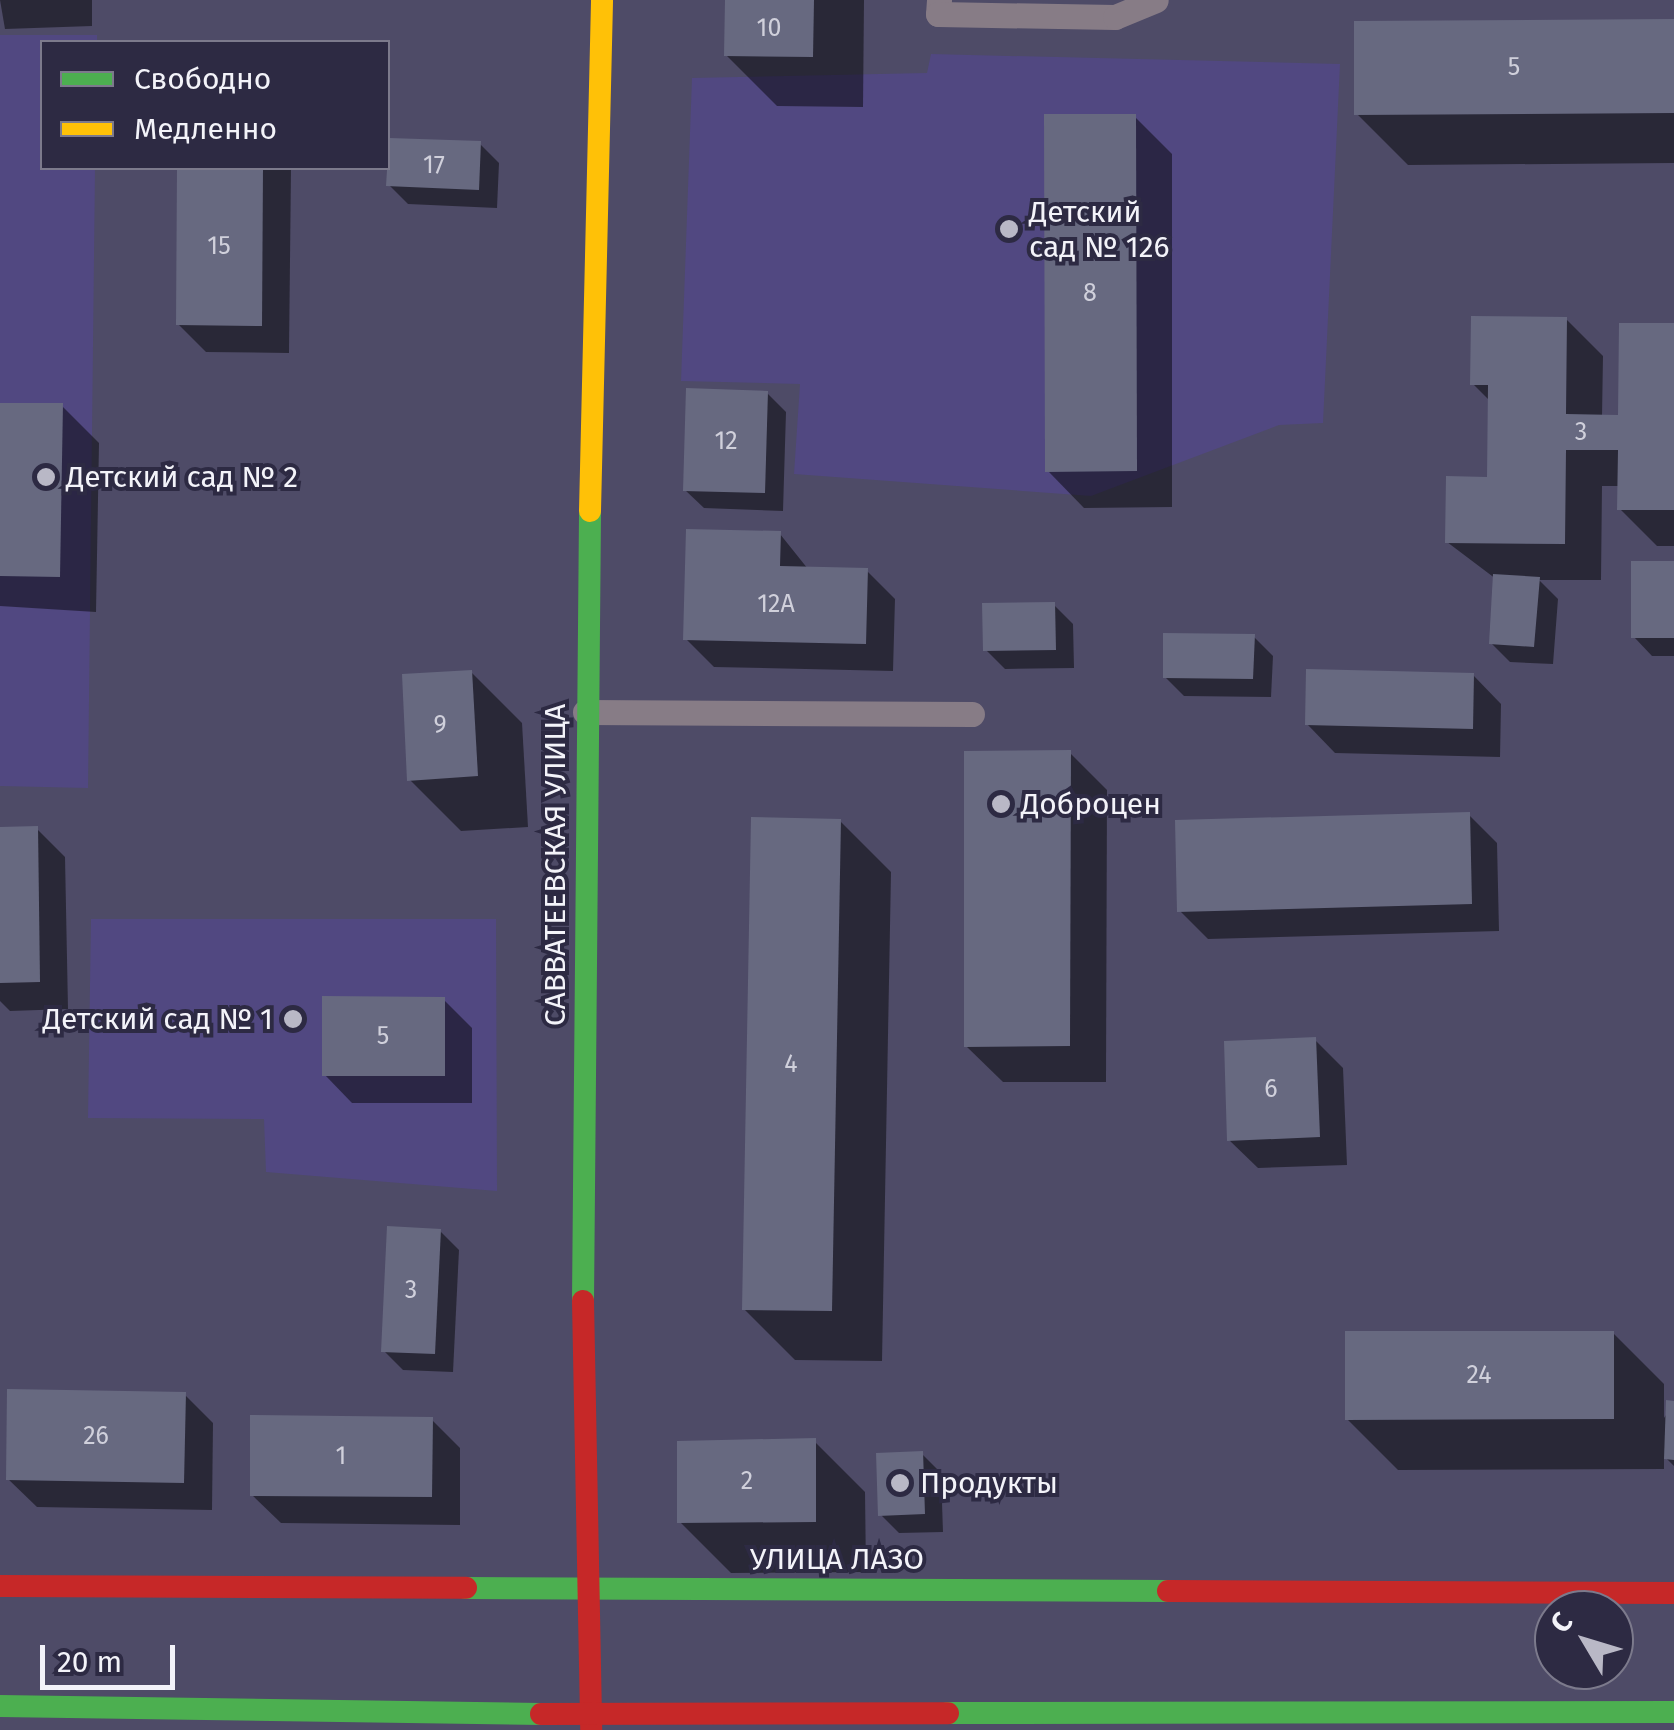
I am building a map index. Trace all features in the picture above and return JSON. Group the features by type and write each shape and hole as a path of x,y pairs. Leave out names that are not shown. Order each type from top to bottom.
{"street":[{"name":"САВВАТЕЕВСКАЯ УЛИЦА","path":"589,1722 582,1588 586,712 602,0"},
{"name":"УЛИЦА ЛАЗО","path":"0,1586 1674,1593"},
{"path":"0,1706 589,1722 1674,1712"}],"lane":[{"path":"938,0 938,14 1115,17 1156,0"},
{"path":"586,712 972,714"}],"shaded area":[{"name":"Детский сад № 2","path":"0,35 97,35 97,40 40,40 40,170 95,170 88,788 0,786"},
{"name":"Детский сад № 126","path":"931,54 1340,64 1323,423 1279,425 1091,496 794,474 800,384 681,381 692,78 927,73"},
{"name":"Детский сад № 1","path":"91,919 496,919 497,1191 266,1172 264,1119 88,1118"}],"building":[{"path":"725,0 814,0 813,57 724,56"},
{"path":"1674,19 1674,113 1354,115 1354,21"},
{"path":"1044,114 1136,114 1137,471 1045,472"},
{"path":"390,138 481,141 479,190 386,186"},
{"path":"177,170 263,170 262,326 176,325"},
{"path":"1471,316 1567,317 1566,414 1618,415 1619,323 1674,323 1674,510 1617,510 1618,450 1566,450 1565,544 1445,543 1446,476 1487,477 1488,385 1470,385"},
{"path":"686,388 768,391 765,493 683,491"},
{"path":"0,403 63,403 60,577 0,576"},
{"path":"686,529 781,531 780,566 868,568 866,644 683,640"},
{"path":"1631,561 1674,561 1674,638 1631,638"},
{"path":"1493,574 1540,577 1534,647 1489,644"},
{"path":"1055,602 1056,650 983,651 982,603"},
{"path":"1163,633 1255,634 1253,679 1163,678"},
{"path":"1306,669 1474,673 1473,729 1305,725"},
{"path":"472,670 478,776 407,781 402,674"},
{"path":"1071,750 1070,1046 964,1047 964,751"},
{"path":"1470,812 1472,904 1177,912 1175,820"},
{"path":"751,817 841,819 832,1311 742,1310"},
{"path":"38,826 40,982 0,983 0,827"},
{"path":"322,996 445,997 445,1076 322,1076"},
{"path":"1316,1037 1320,1137 1227,1141 1224,1041"},
{"path":"387,1226 441,1229 435,1354 381,1352"},
{"path":"1345,1331 1614,1331 1614,1419 1345,1420"},
{"path":"7,1389 186,1392 184,1483 6,1480"},
{"path":"1666,1400 1674,1401 1674,1460 1664,1459"},
{"path":"250,1415 433,1417 432,1497 250,1496"},
{"path":"816,1438 816,1522 677,1523 677,1441"},
{"name":"Продукты","path":"923,1451 925,1514 878,1516 876,1453"}],"traffic: fast":[{"path":"583,1301 590,511"},
{"path":"466,1588 1168,1591"},
{"path":"0,1706 541,1714"},
{"path":"948,1713 1674,1712"}],"traffic: slow":[{"path":"590,511 602,0"}],"traffic: jam":[{"path":"583,1301 591,1730"},
{"path":"0,1586 466,1588"},
{"path":"1168,1591 1674,1593"},
{"path":"541,1714 948,1713"}],"place":[{"name":"Детский сад № 126","path":"1009,229"},
{"name":"Детский сад № 2","path":"46,477"},
{"name":"Доброцен","path":"1001,804"},
{"name":"Детский сад № 1","path":"293,1019"},
{"name":"Продукты","path":"900,1483"}]}
